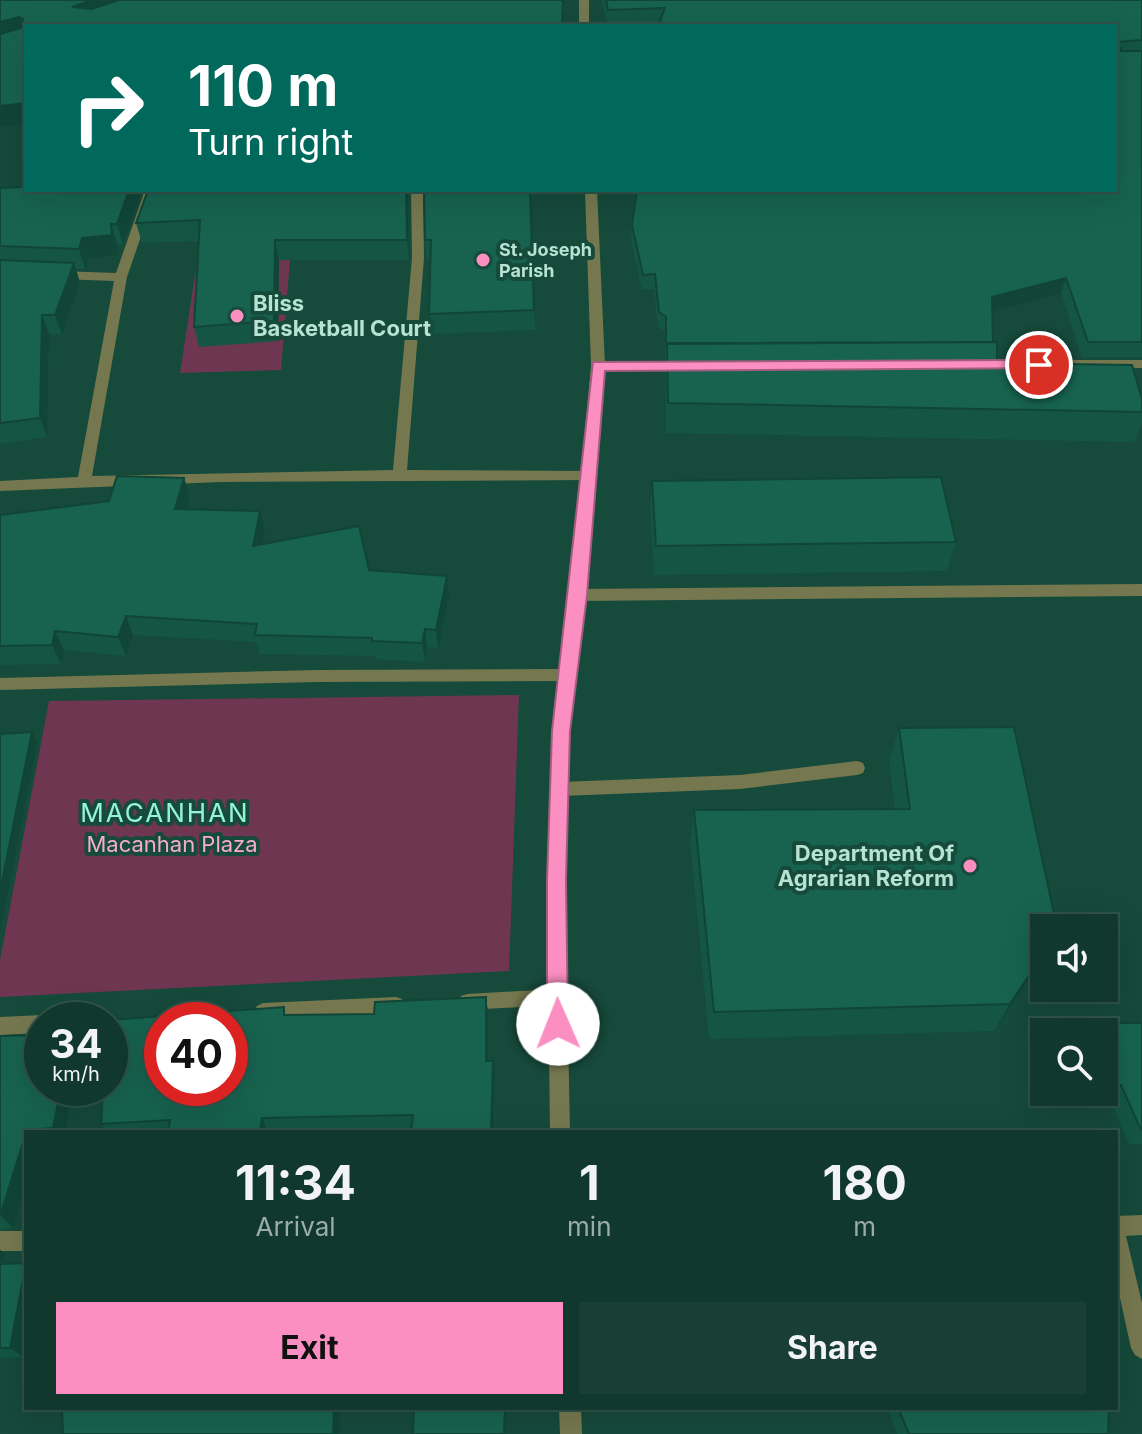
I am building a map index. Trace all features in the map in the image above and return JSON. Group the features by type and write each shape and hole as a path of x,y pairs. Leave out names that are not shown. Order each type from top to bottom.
{"street":[{"path":"584,0 584,24"},
{"path":"84,481 121,277 150,192"},
{"path":"400,474 418,258 417,192"},
{"path":"560,1130 556,880 565,675 578,595 598,366 591,192"},
{"path":"50,274 121,277"},
{"path":"1052,365 1142,364"},
{"path":"598,366 703,366"},
{"path":"0,486 84,481 400,474 590,476"},
{"path":"578,595 1142,590"},
{"path":"0,684 317,676 565,675"},
{"path":"561,789 740,782 857,768"},
{"path":"445,1003 557,997"},
{"path":"248,1013 413,1004"},
{"path":"0,1026 24,1025"},
{"path":"1118,1226 1142,1225"},
{"path":"0,1241 24,1241"},
{"path":"1118,1245 1142,1348"},
{"path":"570,1410 571,1434"}],"green space":[{"name":"Bliss Basketball Court","path":"290,260 281,370 180,373 197,262"},
{"name":"Macanhan Plaza","path":"519,695 509,971 0,997 0,960 49,701"}],"building":[{"path":"0,0 92,0 72,7 92,9 119,0 563,0 562,24 24,24 24,103 0,106 0,34 21,28 23,19 19,17 0,22"},
{"path":"606,0 1142,0 1142,40 1118,42 1118,24 659,24 665,8 608,10"},
{"path":"1118,42 1121,51 1142,51 1142,342 1088,342 1066,278 992,297 993,342 666,344 666,317 659,312 655,274 643,275 632,225 637,192 1118,192"},
{"path":"24,187 24,192 128,192 117,224 111,224 112,235 82,238 79,249 0,246 0,188"},
{"path":"147,192 406,192 407,240 275,240 274,321 194,327 200,220 136,223"},
{"name":"St. Joseph Parish","path":"424,192 530,192 534,310 429,314 431,240 425,240"},
{"path":"0,260 74,263 55,315 42,315 40,418 0,423"},
{"path":"997,342 997,363 1132,365 1142,399 1142,412 668,403 667,343"},
{"path":"117,476 184,478 175,509 260,511 253,546 359,526 369,570 447,576 436,630 425,629 422,643 372,641 372,638 255,635 257,624 126,616 118,637 55,631 52,645 0,646 0,515 109,501"},
{"path":"941,477 956,542 656,546 652,481"},
{"path":"1014,727 1054,914 1030,914 1030,974 1010,1004 714,1012 694,810 910,809 899,728"},
{"path":"32,732 0,891 0,734"},
{"path":"486,997 486,1061 493,1061 491,1130 411,1130 413,1115 262,1118 260,1130 168,1130 170,1120 101,1124 102,1106 128,1106 128,1019 144,1017 144,1106 248,1106 248,1010 284,1007 284,1015 374,1014 375,1002"},
{"path":"1118,1023 1142,1023 1142,1130 1121,1085 1118,1085"},
{"path":"24,1035 24,1106 57,1106 53,1128 24,1130 24,1140 0,1216 0,1036"},
{"path":"24,1263 10,1348 0,1348 0,1264"},
{"path":"62,1410 334,1410 333,1434 63,1434"},
{"path":"414,1410 505,1410 504,1434 413,1434"},
{"path":"899,1410 1109,1410 1108,1434 909,1434"}],"place":[{"name":"St. Joseph Parish","path":"483,260"},
{"name":"Bliss Basketball Court","path":"237,316"},
{"name":"Department Of Agrarian Reform","path":"970,866"}],"district":[{"name":"MACANHAN","path":"165,813"}],"route":[{"path":"558,1024 556,880 561,731 565,675 578,595 598,366 1039,365"}]}
